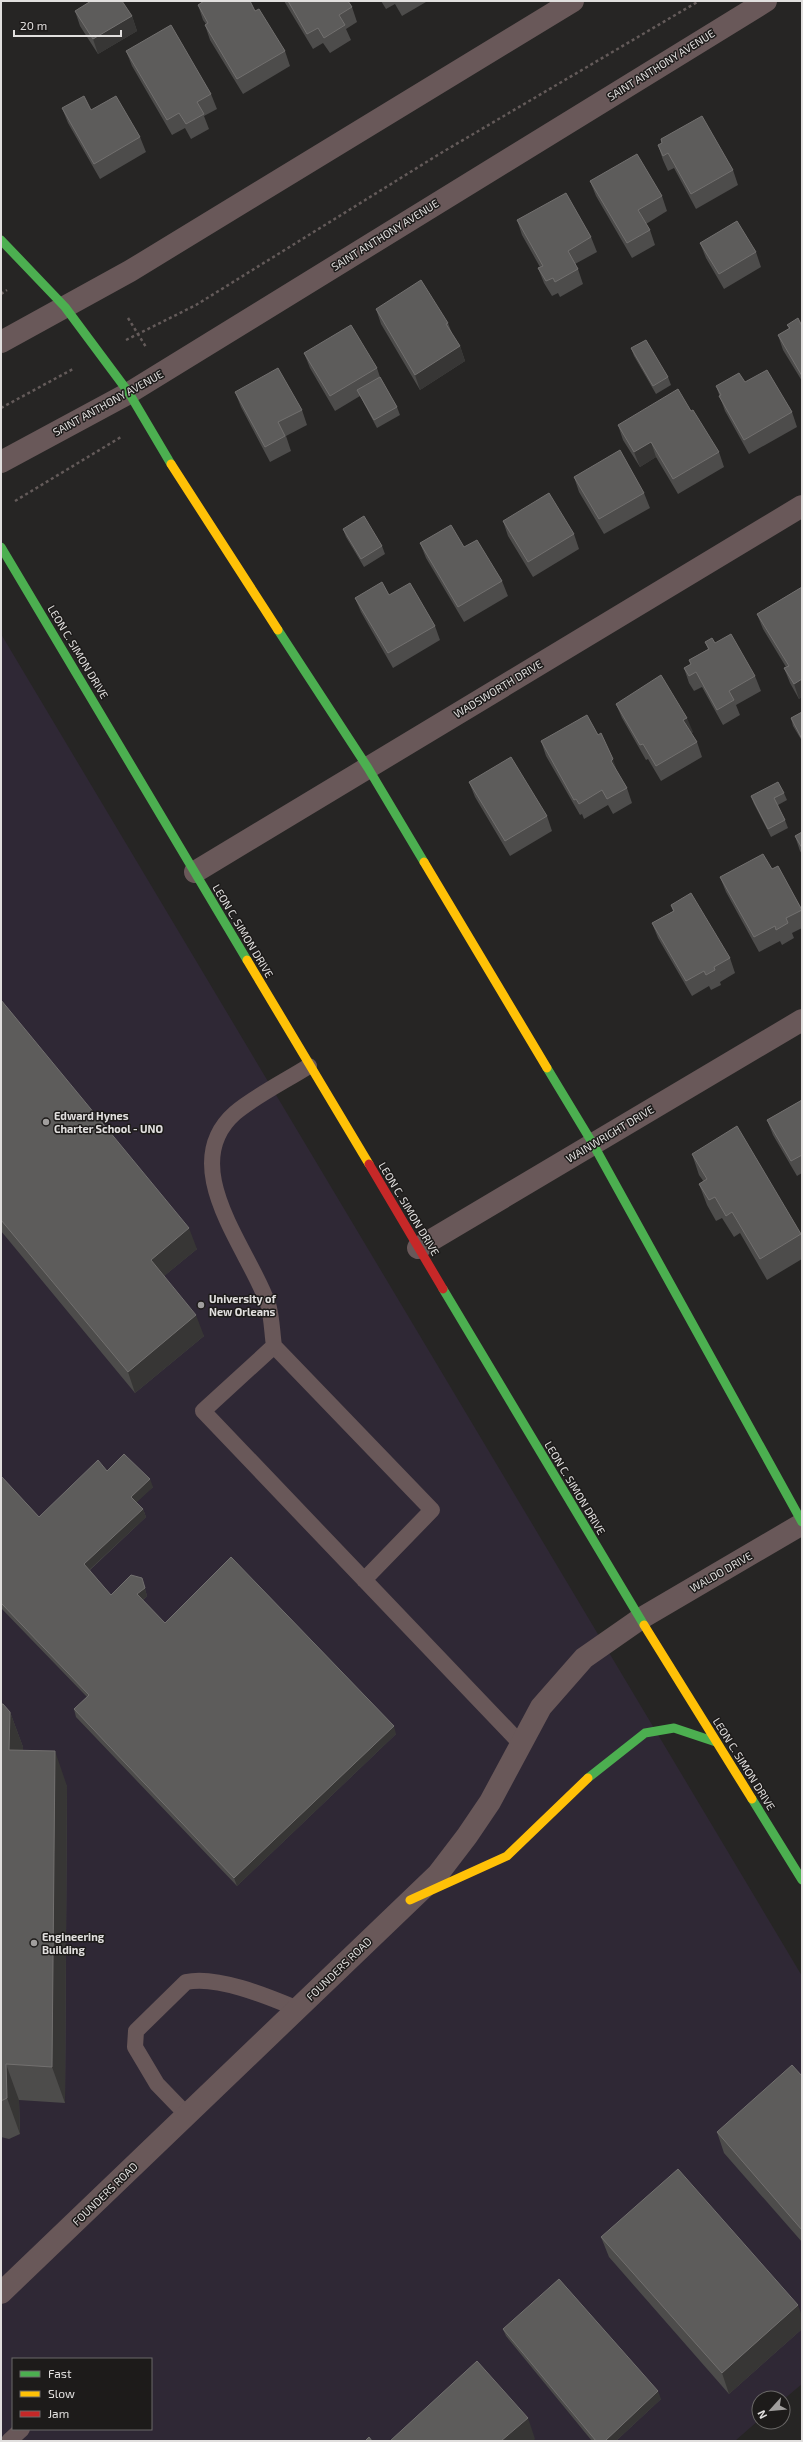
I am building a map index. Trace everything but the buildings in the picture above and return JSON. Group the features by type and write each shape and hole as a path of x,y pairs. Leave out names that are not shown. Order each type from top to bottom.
{"main road":[{"path":"1,240 65,307 128,393 194,502 368,768 593,1144 666,1279 802,1523"},
{"name":"LEON C. SIMON DRIVE","path":"1,548 640,1619 802,1880"},
{"path":"410,1900 507,1856 580,1784 644,1733 674,1728 716,1742"}],"street":[{"path":"1,342 130,271 573,1"},
{"name":"SAINT ANTHONY AVENUE","path":"1,462 128,393 766,1"},
{"name":"WADSWORTH DRIVE","path":"195,872 802,506"},
{"name":"WAINWRIGHT DRIVE","path":"418,1248 802,1020"},
{"name":"WALDO DRIVE","path":"640,1619 802,1523"},
{"name":"FOUNDERS ROAD","path":"1,2292 438,1874 467,1836 490,1802 520,1743 541,1707 584,1658 640,1619"}],"lane":[{"path":"309,1066 235,1113 215,1142 211,1156 214,1184 230,1230 268,1304 274,1346 432,1510 364,1580"},
{"path":"274,1346 203,1411 520,1743"},
{"path":"187,2115 157,2084 135,2047 136,2031 186,1982 197,1980 253,1991 298,2009"},
{"path":"9,2441 21,2430"},
{"path":"1,2437 4,2441"}],"path":[{"path":"1,408 100,354 196,305 441,153 699,1"},
{"path":"1,294 9,290"},
{"path":"128,318 150,353"},
{"path":"15,501 121,437"}],"shaded area":[{"name":"University of New Orleans","path":"1,634 802,1976 802,2384 791,2393 791,2390 751,2390 751,2427 735,2441 1,2441"}],"traffic: fast":[{"path":"1,240 65,307 129,393 171,464"},
{"path":"1,547 247,960"},
{"path":"278,630 368,768 424,862"},
{"path":"547,1068 593,1144 802,1522"},
{"path":"443,1289 644,1625"},
{"path":"588,1778 645,1733 674,1728 716,1742"},
{"path":"752,1799 802,1880"}],"traffic: slow":[{"path":"171,464 278,630"},
{"path":"424,862 547,1068"},
{"path":"247,960 369,1164"},
{"path":"644,1625 752,1799"},
{"path":"410,1900 507,1856 588,1778"}],"traffic: jam":[{"path":"369,1164 443,1289"}],"place":[{"name":"Edward Hynes Charter School - UNO","path":"46,1122"},
{"name":"University of New Orleans","path":"201,1305"},
{"name":"Engineering Building","path":"34,1943"}]}
